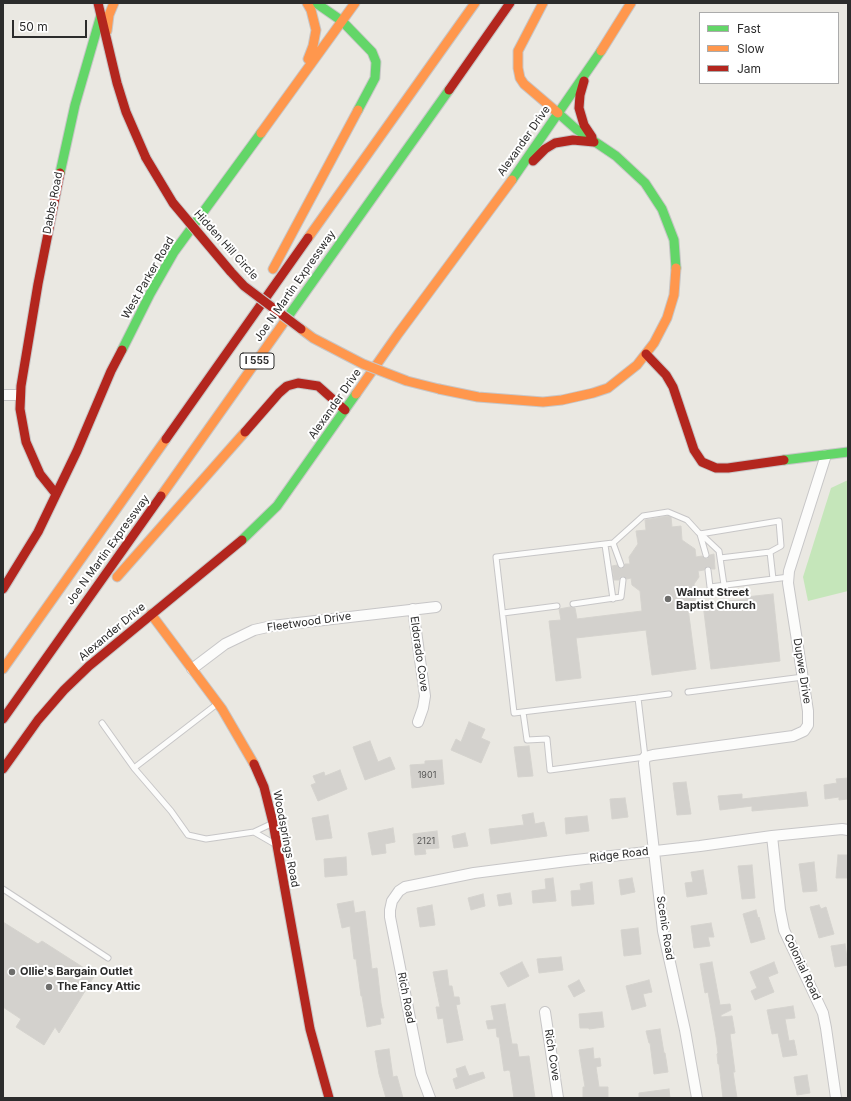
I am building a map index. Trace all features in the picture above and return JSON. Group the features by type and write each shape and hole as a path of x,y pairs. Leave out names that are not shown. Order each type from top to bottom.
{"main road":[{"name":"Hidden Hill Circle","path":"98,3 117,83 126,112 146,158 173,203 235,276 267,304 313,338 363,364 407,381 478,398 543,402 578,397 608,388 626,374 646,354 659,335 667,318 674,295 676,276 674,240 662,209 645,183 616,156 595,142 558,113 524,84 520,78 517,58 518,51 544,3"},
{"path":"106,40 109,15 114,3"},
{"path":"299,78 315,39 316,30 311,10 307,3"},
{"path":"237,338 375,78 376,62 372,52 342,21 316,3"},
{"name":"West Parker Road","path":"3,589 38,532 77,451 111,371 150,294 174,252 354,3"},
{"name":"Joe N Martin Expressway","path":"3,669 475,3"},
{"name":"Joe N Martin Expressway","path":"3,719 510,3"},
{"name":"Alexander Drive","path":"3,769 38,720 64,690 89,666 244,538 277,506 398,334 491,209 588,71 631,3"},
{"name":"Dabbs Road","path":"56,494 40,474 26,442 20,409 20,394 38,284 62,162 75,105 100,15"},
{"path":"588,71 581,90 579,108 584,125 595,142"},
{"path":"491,209 545,149 563,141 573,140 595,142"},
{"path":"646,354 666,375 673,387 696,456 702,462 716,468 728,468 848,452"},
{"path":"52,649 176,511 279,393 287,386 294,384 314,385 325,391 345,410"},
{"name":"Woodsprings Road","path":"151,614 218,703 252,760 264,786 273,823 310,1029 329,1098"}],"street":[{"path":"3,395 20,394"},
{"name":"Dupwe Drive","path":"645,757 793,736 804,731 808,725 808,711 788,583 790,566 826,454"},
{"name":"Fleetwood Drive","path":"192,669 225,644 254,630 272,626 436,607"},
{"name":"Eldorado Cove","path":"413,609 425,696 424,708 418,722"},
{"name":"Scenic Road","path":"645,757 644,763 663,931 686,1037 697,1098"},
{"name":"Ridge Road","path":"395,897 400,891 409,886 474,873 772,836 842,829 848,830"},
{"name":"Colonial Road","path":"772,836 780,910 784,930 822,1013 826,1028 836,1098"},
{"name":"Rich Road","path":"395,897 391,904 390,917 421,1074 430,1098"},
{"name":"Rich Cove","path":"545,1012 558,1098"}],"lane":[{"path":"669,694 514,713 496,557 613,543 644,516 668,512 687,520 719,551 724,585"},
{"path":"700,534 779,521 781,546 770,552 720,558"},
{"path":"700,534 706,555"},
{"path":"613,543 621,565"},
{"path":"605,544 613,599"},
{"path":"770,552 773,579"},
{"path":"708,570 710,587 789,577"},
{"path":"573,604 621,598 623,580"},
{"path":"503,613 557,606"},
{"path":"688,692 803,677"},
{"path":"523,712 527,740 547,739 550,770 645,757 638,698"},
{"path":"134,768 218,703"},
{"path":"102,723 134,768 188,835 206,839 254,832 273,823"},
{"path":"254,832 276,845"},
{"path":"3,890 108,958"}],"green space":[{"path":"848,480 848,591 808,601 803,577 831,488"}],"building":[{"name":"Walnut Street Baptist Church","path":"668,516 671,517 672,527 681,526 682,540 695,549 696,557 702,556 707,559 710,555 714,554 715,569 707,566 704,570 698,571 699,577 694,584 696,607 688,608 696,669 652,675 646,630 576,638 581,678 556,681 549,621 561,620 559,609 570,607 575,608 577,619 642,611 640,591 632,585 631,578 627,579 623,576 620,577 619,580 614,580 612,566 617,565 622,569 625,564 630,564 629,557 638,544 636,531 646,530 645,520"},
{"path":"773,594 780,661 711,669 703,604"},
{"path":"469,722 485,729 481,738 490,742 481,763 451,750 456,739 461,742"},
{"path":"370,741 378,762 390,757 395,769 365,780 353,747"},
{"path":"529,746 533,776 518,777 514,747"},
{"path":"442,760 444,784 412,788 410,765 425,764 425,761"},
{"path":"340,770 347,789 318,801 311,785 316,783 313,776 324,772 325,776"},
{"path":"848,778 848,799 839,800 839,797 825,799 824,785 837,783 836,779"},
{"path":"686,782 691,814 677,815 673,783"},
{"path":"806,792 808,806 752,811 752,806 720,810 718,796 742,794 742,799"},
{"path":"625,798 628,817 612,819 610,799"},
{"path":"533,813 535,824 544,822 547,836 491,844 489,829 524,825 522,815"},
{"path":"328,815 332,838 316,840 312,818"},
{"path":"587,816 589,831 566,834 565,818"},
{"path":"393,828 395,842 385,844 386,853 372,855 368,833"},
{"path":"437,831 439,848 425,849 426,854 415,855 413,834"},
{"path":"465,833 468,846 454,848 452,836"},
{"path":"838,855 848,855 848,878 836,878"},
{"path":"346,857 347,875 325,877 324,859"},
{"path":"814,862 817,891 803,892 799,864"},
{"path":"752,865 755,898 742,899 738,866"},
{"path":"703,870 707,894 687,897 685,883 693,882 691,872"},
{"path":"553,878 556,901 533,903 532,891 546,889 545,879"},
{"path":"632,878 635,892 621,895 619,880"},
{"path":"592,882 594,904 572,906 571,891 581,890 580,884"},
{"path":"510,893 512,904 499,906 497,895"},
{"path":"483,894 485,906 471,910 468,898"},
{"path":"353,901 355,913 365,911 372,969 377,968 384,1018 380,1018 381,1024 367,1027 356,959 354,959 350,926 342,928 337,904"},
{"path":"432,905 435,925 420,927 417,908"},
{"path":"819,905 821,909 826,907 834,934 819,938 810,907"},
{"path":"756,910 765,939 751,943 743,914"},
{"name":"The Fancy Attic","path":"3,922 38,944 42,941 95,975 59,1033 55,1027 44,1045 16,1027 21,1019 3,1007"},
{"path":"711,923 714,937 708,937 710,946 694,948 691,926"},
{"path":"638,928 641,954 624,956 621,930"},
{"path":"845,944 848,965 835,967 831,946"},
{"path":"561,957 563,970 539,973 537,959"},
{"path":"522,962 529,976 508,987 500,973"},
{"path":"712,962 720,1005 730,1004 731,1010 721,1015 721,1017 732,1016 735,1033 730,1034 737,1098 723,1098 716,1037 708,992 705,993 700,964"},
{"path":"774,962 778,973 768,977 774,992 755,1000 751,991 757,988 750,972"},
{"path":"447,970 449,986 452,986 454,997 459,997 460,1004 456,1005 463,1040 447,1043 443,1018 438,1019 436,1007 440,1007 433,972"},
{"path":"579,980 585,991 574,997 568,986"},
{"path":"649,980 652,992 643,994 646,1006 632,1010 626,986"},
{"path":"505,1004 512,1044 517,1044 519,1057 529,1056 535,1098 514,1098 510,1071 504,1071 499,1037 497,1037 496,1028 488,1029 486,1021 494,1020 491,1006"},
{"path":"793,1006 795,1018 785,1019 789,1041 794,1040 797,1055 783,1057 778,1033 772,1034 767,1010"},
{"path":"602,1012 604,1027 589,1029 580,1028 579,1014"},
{"path":"660,1029 668,1072 654,1074 650,1043 646,1031"},
{"path":"593,1048 594,1059 600,1058 601,1066 596,1067 599,1087 608,1087 608,1098 583,1098 583,1087 585,1087 579,1050"},
{"path":"389,1049 393,1077 397,1076 403,1098 386,1098 379,1074 375,1051"},
{"path":"465,1066 469,1076 483,1072 485,1078 456,1089 453,1079 458,1077 456,1069"},
{"path":"807,1075 810,1093 797,1095 794,1077"},
{"path":"669,1089 670,1098 639,1098 639,1093"}],"traffic: fast":[{"path":"316,3 342,21"},
{"path":"60,173 75,105 101,15"},
{"path":"342,21 372,52 376,62 375,78 358,110"},
{"path":"512,180 601,51"},
{"path":"287,318 449,90"},
{"path":"558,113 576,129 616,156 645,183 662,209 674,240 676,268"},
{"path":"122,350 150,294 174,252 261,133"},
{"path":"242,540 277,506 356,394"},
{"path":"784,460 848,452"}],"traffic: slow":[{"path":"107,31 109,15 114,3"},
{"path":"307,3 311,10 316,30 313,46 308,59"},
{"path":"261,133 355,3"},
{"path":"308,238 475,3"},
{"path":"543,3 518,51 518,68 520,78 524,84 558,113"},
{"path":"601,51 631,3"},
{"path":"273,269 358,110"},
{"path":"356,394 398,334 512,180"},
{"path":"439,389 478,397 543,402 562,400 608,388 637,365 654,343 667,318 674,295 676,268"},
{"path":"161,496 287,318"},
{"path":"301,329 313,338 363,364 407,381 439,389"},
{"path":"117,577 245,432"},
{"path":"3,669 166,439"},
{"path":"151,614 222,709 254,764"}],"traffic: jam":[{"path":"98,3 117,83 126,112 146,158"},
{"path":"449,90 510,3"},
{"path":"584,81 580,95 579,108 584,125 592,137"},
{"path":"533,161 545,149 555,143 573,140 594,142"},
{"path":"146,158 173,203 231,272 244,286 301,329"},
{"path":"56,494 40,474 26,442 20,409 21,386 38,284 60,173"},
{"path":"166,439 308,238"},
{"path":"3,589 38,532 77,451 111,371 122,350"},
{"path":"646,354 666,375 673,387 694,450 702,462 716,468 728,468 784,460"},
{"path":"245,432 279,393 287,386 298,383 318,386 345,410"},
{"path":"3,719 161,496"},
{"path":"3,769 38,720 64,690 89,666 242,540"},
{"path":"254,764 264,787 273,823 310,1029 329,1098"}],"place":[{"name":"Walnut Street Baptist Church","path":"668,599"},
{"name":"Ollie's Bargain Outlet","path":"12,972"},
{"name":"The Fancy Attic","path":"49,987"}]}
